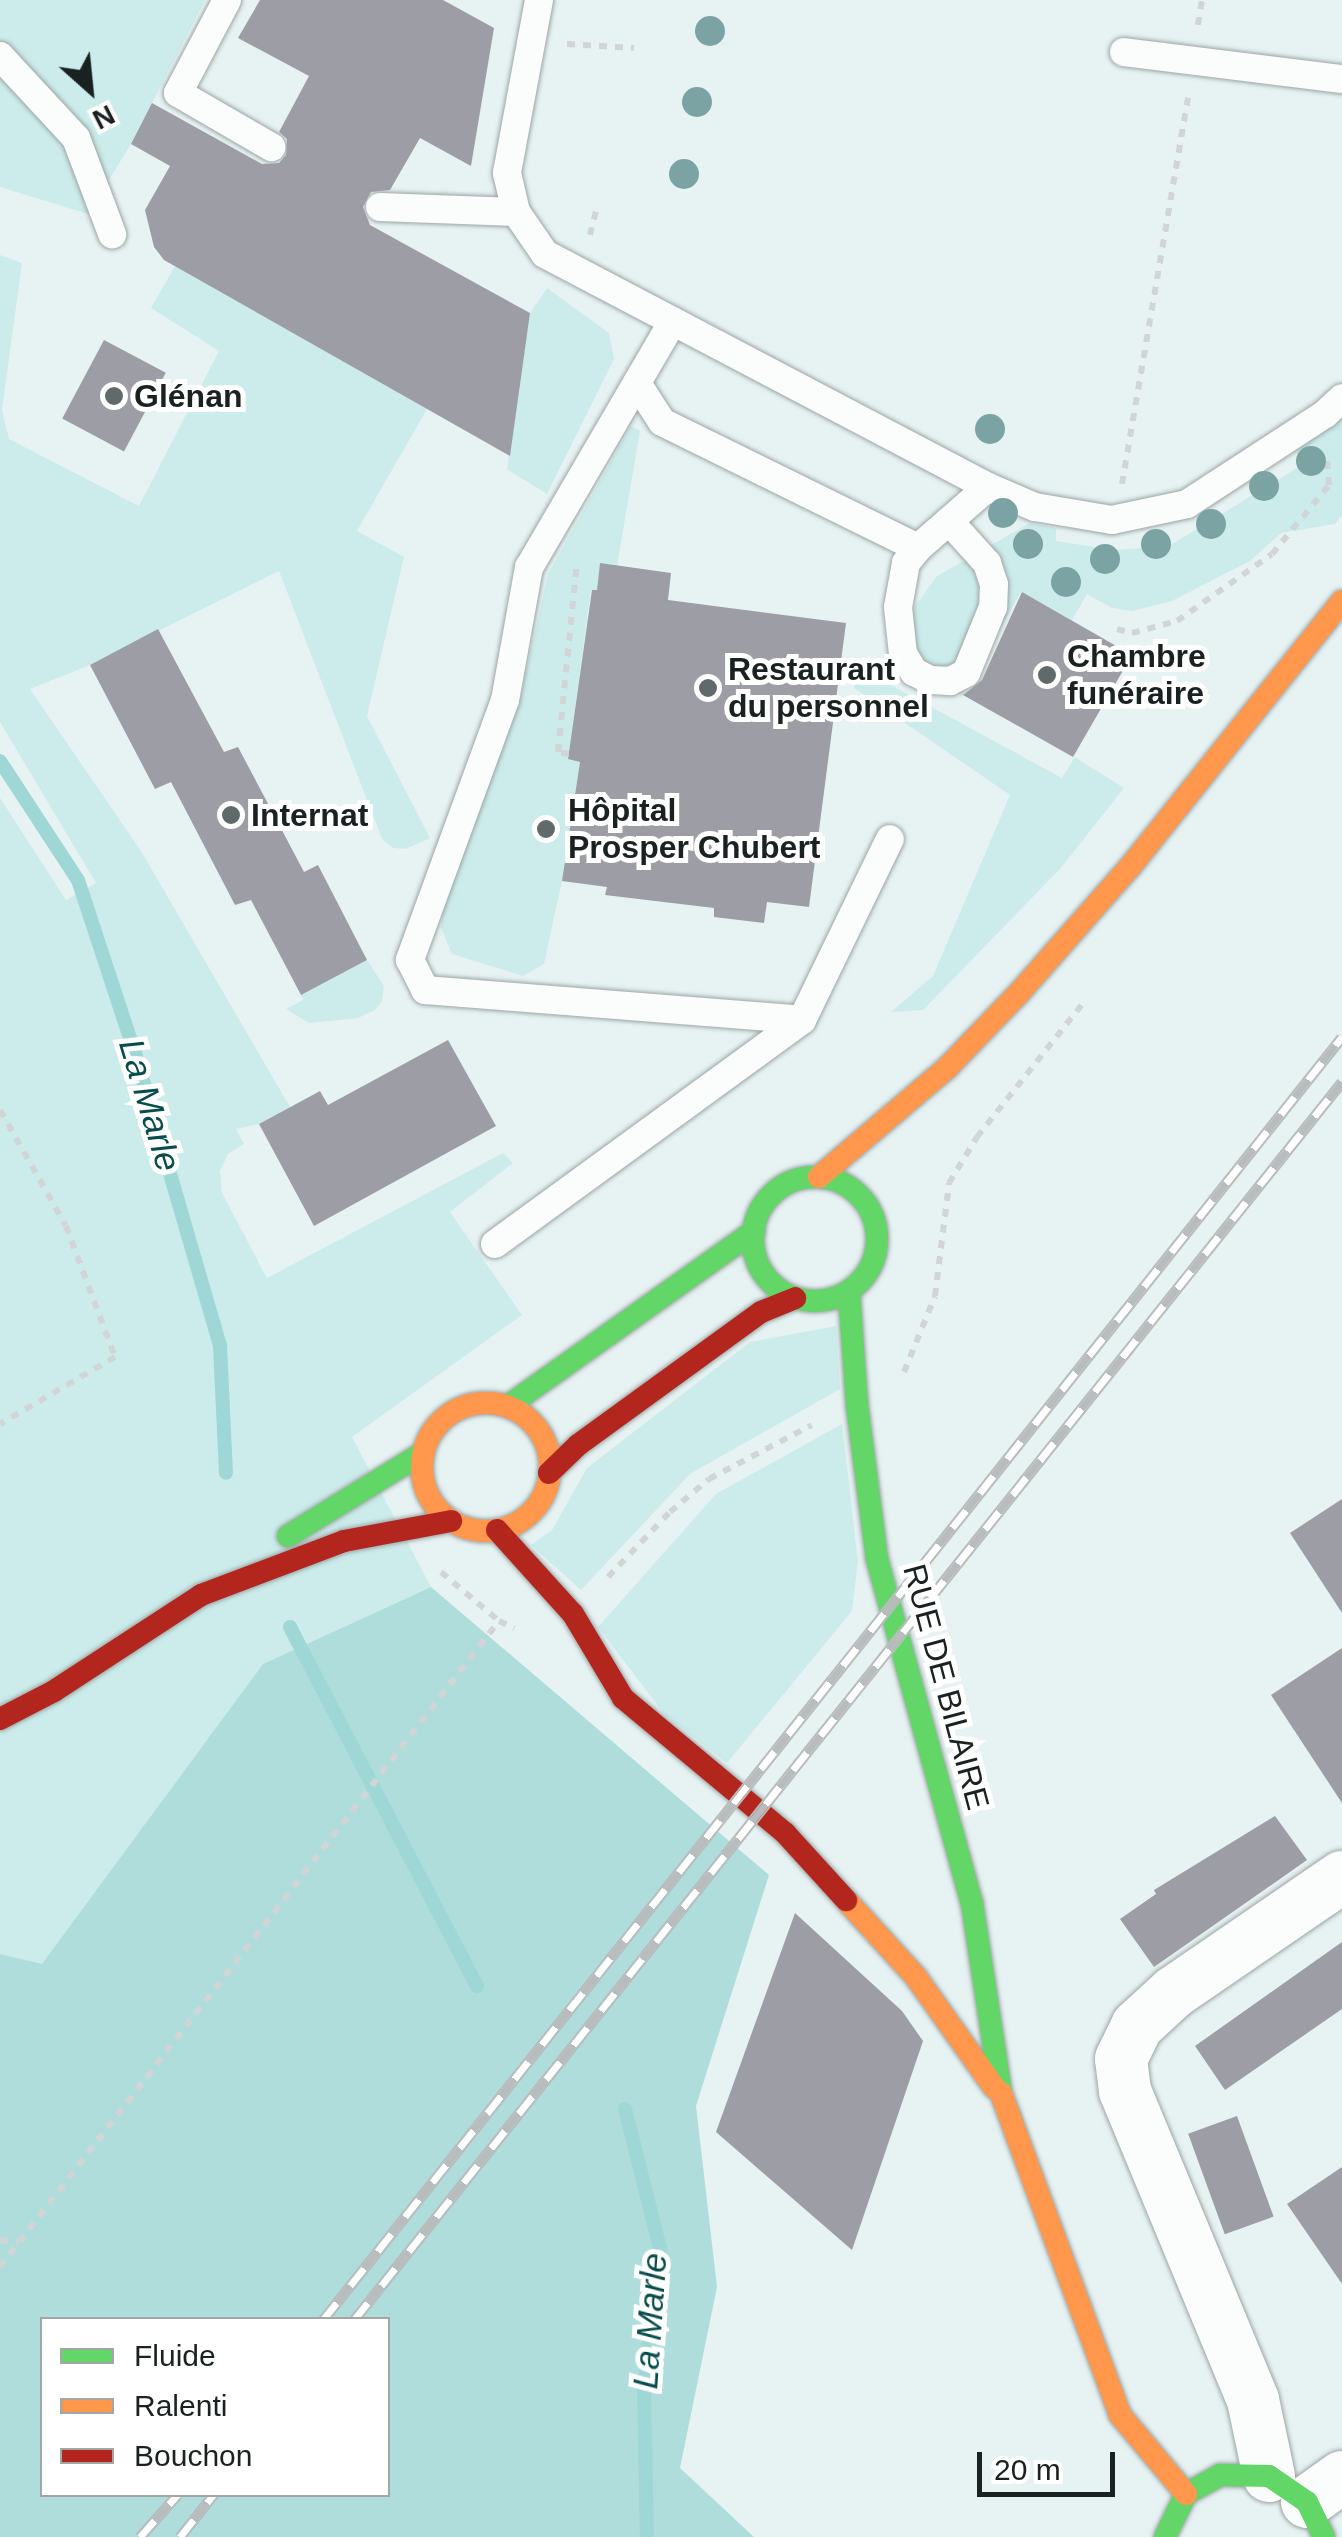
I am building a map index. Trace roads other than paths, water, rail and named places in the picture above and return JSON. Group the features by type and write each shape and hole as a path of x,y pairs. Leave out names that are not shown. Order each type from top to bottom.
{"street":[{"path":"818,1177 947,1068 1130,867 1342,602"},
{"path":"904,1135 947,1068"},
{"path":"818,1177 868,1191 878,1238 875,1259 865,1278 849,1292 814,1302 776,1288 762,1272 754,1252 754,1231 771,1195 801,1178 818,1177"},
{"path":"508,1406 754,1231"},
{"name":"RUE DE BILAIRE","path":"849,1292 857,1406 877,1560 972,1903 1002,2097 1120,2415 1186,2494"},
{"path":"550,1473 578,1445 761,1312 795,1298"},
{"path":"0,1718 54,1692 200,1594 344,1541 451,1521 481,1531 498,1530 528,1516 546,1490 549,1452 540,1432 526,1416 508,1406 490,1403 454,1410 440,1421 422,1453 352,1500 208,1579 200,1594"},
{"path":"422,1453 426,1492 451,1521"},
{"name":"RUE DE BILAIRE","path":"498,1530 573,1614 623,1698 785,1833 916,1977 1002,2097"},
{"path":"1310,2498 1253,2400 1125,2091 1121,2059 1137,2026 1174,1992 1342,1877"},
{"path":"1164,2537 1186,2494 1220,2475 1310,2498"}],"lane":[{"path":"227,0 178,93 271,148"},
{"path":"538,0 507,172 516,212 545,254 988,487 1034,507 1112,520 1186,504 1334,406"},
{"path":"1124,52 1342,78"},
{"path":"0,56 76,138 112,234"},
{"path":"380,208 516,212"},
{"path":"673,321 529,567 505,700 410,960 425,990 802,1020"},
{"path":"637,384 662,422 918,548"},
{"path":"949,521 987,563 994,584 993,608 966,674 950,681 930,680 914,672 904,654 898,607 906,564 918,548 988,487"},
{"path":"495,1244 802,1020 890,839"}],"waterway":[{"name":"La Marle","path":"0,761 78,880 135,1053 220,1346 226,1473"},
{"name":"La Marle","path":"290,1627 477,1986"},
{"name":"La Marle","path":"625,2109 660,2248 644,2386 647,2537"}],"railway":[{"path":"325,2317 1342,1037"},
{"path":"356,2317 1342,1082"},
{"path":"140,2537 175,2497"},
{"path":"180,2537 212,2497"}],"place":[{"name":"Glénan","path":"114,396"},
{"name":"Chambre funéraire","path":"1047,675"},
{"name":"Restaurant du personnel","path":"708,688"},
{"name":"Internat","path":"231,815"},
{"name":"Hôpital Prosper Chubert","path":"546,829"}]}
